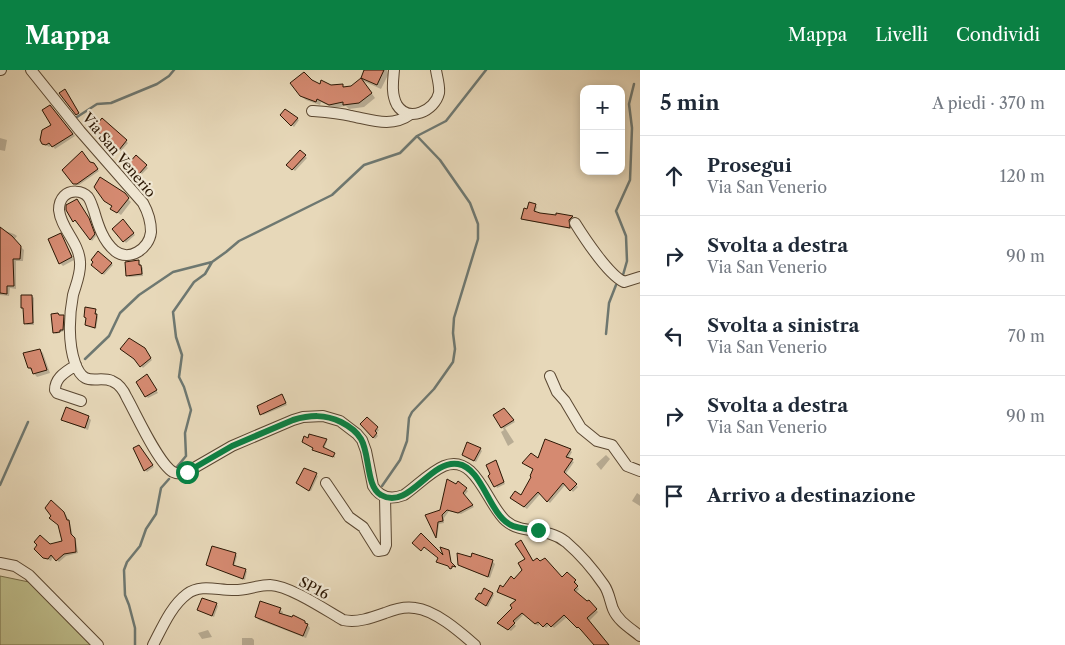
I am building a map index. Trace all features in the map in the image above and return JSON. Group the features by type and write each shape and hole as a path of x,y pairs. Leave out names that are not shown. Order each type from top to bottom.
{"street":[{"name":"Via San Venerio","path":"32,70 92,145 143,203 150,218 150,239 144,247 132,254 121,255 108,244 88,197 75,191 66,195 61,200 59,207 60,218 76,246 80,262 71,314 71,349 76,365"},
{"path":"394,70 393,90 397,104 411,114"},
{"path":"312,111 384,123 403,120 411,114 423,112 434,103 438,96 439,88 436,70"},
{"path":"575,224 617,279 624,282 640,277"},
{"path":"81,402 57,393 55,390 59,377 76,365 83,376 96,381 110,380 120,387 159,456 170,470 175,473 183,474 193,470 232,446 293,420 302,417 323,416 340,421 362,440 373,486 377,492 385,497 398,498 404,495 444,466 454,464 465,466 476,476 490,501 507,522 518,527 549,532 558,536 578,554 605,586 617,616 640,636"},
{"path":"550,376 552,384 581,428 597,441 612,445 627,466 640,470"},
{"path":"326,483 349,517 363,527 378,551 384,550 386,545 385,497"},
{"path":"0,563 15,566 29,575 98,645"},
{"name":"SP16","path":"153,645 174,608 187,594 209,588 246,590 268,585 287,589 343,620 349,621 374,617 404,607 421,609 442,620 473,644"}],"shaded area":[{"path":"0,576 29,582 91,645 0,645"}],"building":[{"path":"364,70 384,70 377,85 361,78"},
{"path":"304,72 312,80 320,84 321,80 331,85 343,84 343,87 351,86 361,78 372,93 359,103 343,105 343,102 329,105 317,99 316,102 300,96 290,83"},
{"path":"65,89 79,113 76,115 59,93"},
{"path":"50,105 73,134 52,147 49,143 46,145 42,144 40,140 42,130 51,125 42,110"},
{"path":"285,109 298,118 291,126 280,115"},
{"path":"102,118 127,140 119,150 94,128"},
{"path":"300,150 306,155 292,170 286,165"},
{"path":"82,151 98,169 77,184 73,184 62,170"},
{"path":"136,155 147,165 139,174 129,163"},
{"path":"100,177 125,193 129,198 117,213 110,209 112,206 104,201 94,187"},
{"path":"77,199 89,218 95,234 90,240 75,220 73,222 66,210 66,205"},
{"path":"529,202 536,204 534,211 540,213 573,216 569,220 570,228 521,219 524,208 527,209"},
{"path":"123,219 134,233 123,242 112,229"},
{"path":"0,227 21,246 20,259 13,259 14,286 7,286 7,294 0,293"},
{"path":"61,233 72,257 59,264 48,239"},
{"path":"98,251 112,263 102,274 91,265 93,262 91,260"},
{"path":"139,260 142,274 126,276 125,262"},
{"path":"21,295 32,295 33,323 24,324"},
{"path":"85,307 96,309 95,328 85,325"},
{"path":"58,313 59,315 64,315 63,330 53,333 51,314"},
{"path":"129,338 145,348 151,358 140,367 134,359 120,349"},
{"path":"40,349 47,370 33,374 31,368 28,368 23,353"},
{"path":"147,374 157,390 145,397 136,382"},
{"path":"282,394 286,403 260,415 257,406"},
{"path":"66,407 89,416 85,428 61,420"},
{"path":"504,408 514,420 501,428 493,415"},
{"path":"367,417 378,427 375,431 377,433 373,438 360,424"},
{"path":"309,434 327,439 323,447 335,453 333,457 312,450 313,448 302,442 304,436 308,438"},
{"path":"545,439 571,449 566,457 573,459 564,472 577,484 570,491 563,483 547,502 538,492 524,507 510,498 515,491 521,495 531,477 533,469 522,463 531,453 538,458"},
{"path":"467,442 481,448 474,461 462,455"},
{"path":"139,445 153,465 144,471 133,448"},
{"path":"496,460 504,482 494,487 488,476 490,474 486,465"},
{"path":"304,468 317,473 309,491 296,483"},
{"path":"447,479 456,484 458,481 467,488 463,493 473,505 458,513 447,510 442,515 443,521 438,522 436,538 425,515 440,510"},
{"path":"51,500 64,512 67,520 69,520 71,534 75,538 76,552 64,554 56,561 51,555 48,559 43,558 34,549 37,545 34,542 40,535 50,544 62,541 58,525 49,518 51,516 45,508"},
{"path":"421,533 443,555 440,547 449,550 451,562 456,567 452,566 450,569 448,566 436,562 438,558 424,547 421,551 412,543"},
{"path":"521,540 533,561 537,558 540,561 545,558 562,577 567,572 576,580 574,582 578,586 574,590 587,601 589,600 597,609 587,618 609,645 594,645 564,615 551,627 547,623 543,627 538,622 535,624 522,613 513,621 515,623 508,630 497,623 512,608 510,605 516,600 497,592 500,585 503,587 511,576 514,579 522,570 518,563 525,559 515,544"},
{"path":"212,546 236,553 233,565 246,569 243,579 206,565"},
{"path":"457,553 471,557 472,553 493,560 488,577 458,565"},
{"path":"484,588 493,593 486,606 475,599"},
{"path":"202,598 217,603 212,616 197,610"},
{"path":"260,601 281,608 279,613 292,617 293,615 305,621 308,624 303,636 255,617"}],"waterway":[{"path":"77,117 97,104 111,103 157,84 174,70"},
{"path":"85,359 109,336 120,313 139,295 173,272 212,262 239,241 332,195 364,165 400,153 417,136 446,121 486,70"},
{"path":"623,275 627,261 626,236 616,211 630,180 632,128 629,104 634,84"},
{"path":"382,486 400,460 407,441 409,418 412,412 434,389 453,362 455,349 454,318 478,239 478,224 470,203 440,160 417,136"},
{"path":"176,468 186,456 185,433 191,410 179,377 182,355 176,337 173,312 194,282 205,274 212,262"},
{"path":"606,334 609,303 616,285"},
{"path":"0,485 28,422"},
{"path":"135,645 135,628 125,595 124,570 127,562 140,546 146,529 156,514 161,488 169,479"}],"route":[{"path":"187,472 232,446 293,420 313,416 330,417 349,427 362,440 373,486 381,495 398,498 438,469 450,464 460,464 470,469 476,476 490,501 504,520 510,525 538,530"}]}
